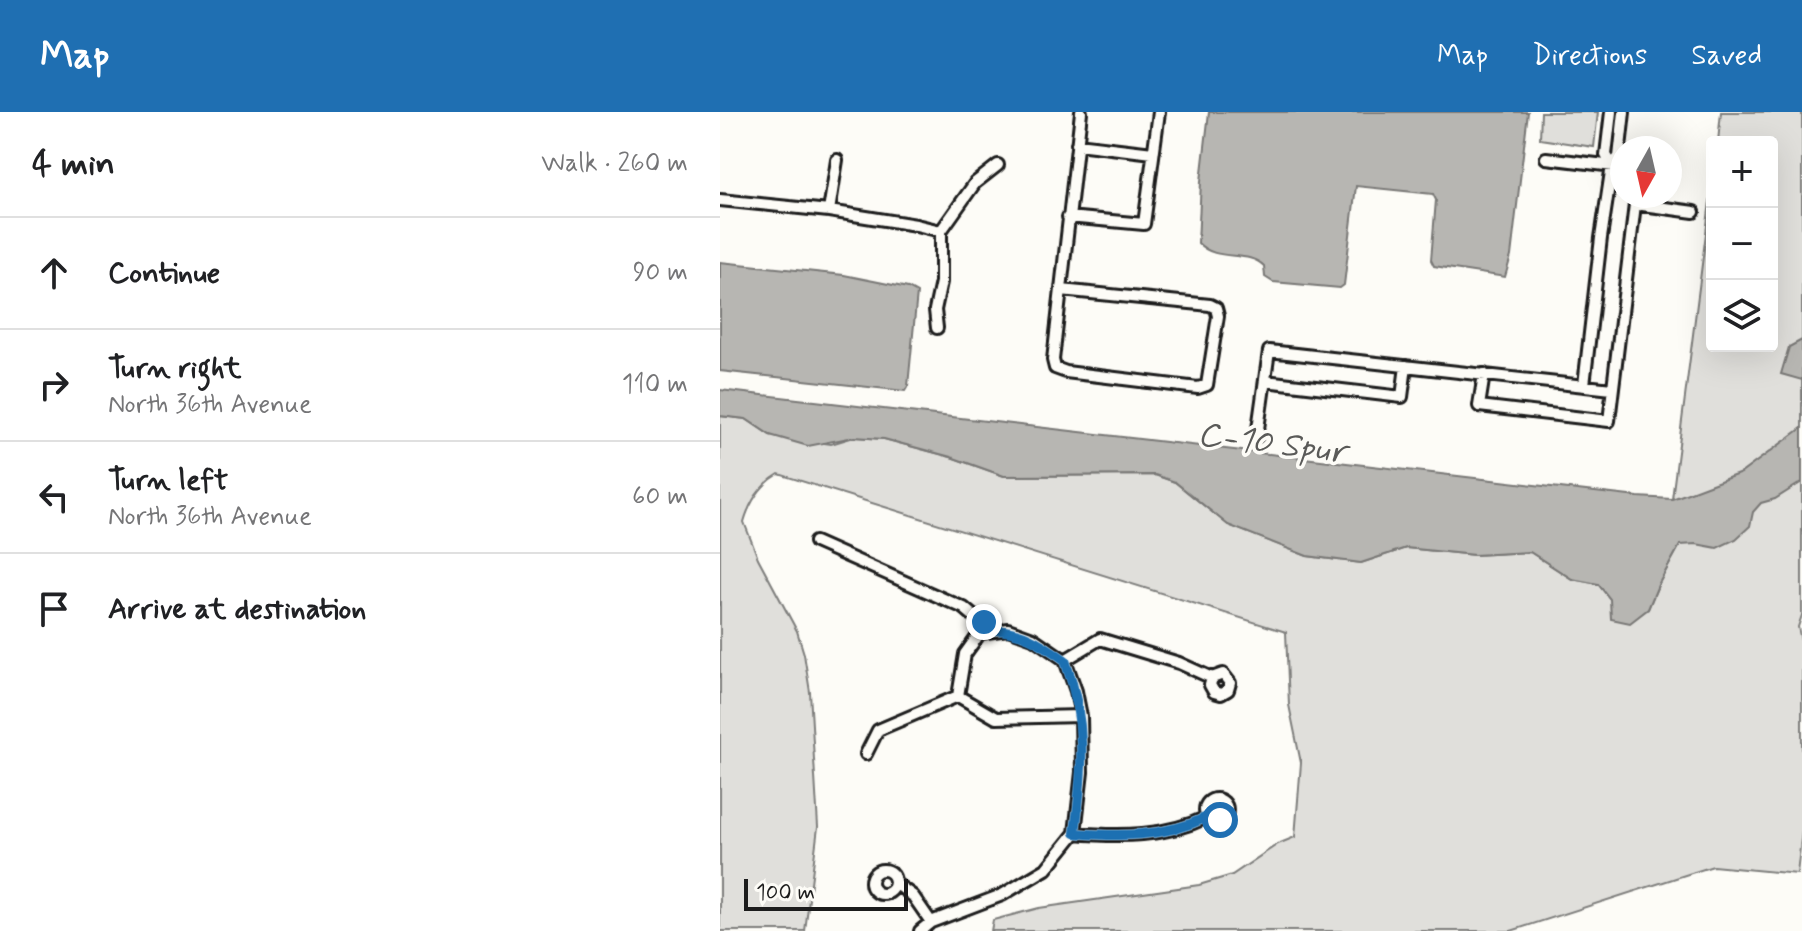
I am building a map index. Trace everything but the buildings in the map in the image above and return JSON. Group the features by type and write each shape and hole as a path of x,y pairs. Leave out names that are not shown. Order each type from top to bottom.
{"street":[{"path":"1061,290 1216,308 1218,316 1207,385 1183,386 1066,372 1055,368 1053,360 1081,112"},
{"path":"1068,217 1144,224 1159,112"},
{"path":"1610,159 1606,155 1611,112"},
{"path":"1621,136 1624,112"},
{"path":"1077,144 1153,153"},
{"path":"1546,158 1610,165"},
{"path":"829,211 837,160"},
{"path":"937,328 935,310 941,282 941,231 975,183 998,165"},
{"path":"1584,385 1601,238 1610,198"},
{"path":"720,200 829,211 941,231"},
{"path":"1484,374 1479,406 1609,421 1634,208"},
{"path":"1674,208 1694,212"},
{"path":"1257,436 1269,351 1612,389"},
{"path":"1265,381 1402,397 1406,366"},
{"path":"815,542 964,608 990,630"},
{"path":"920,931 931,922 1002,895 1046,869 1075,833 1082,772 1081,716 1065,660 1033,638 1008,629 980,633 965,654 958,696"},
{"path":"1065,660 1100,639 1179,663 1212,678"},
{"path":"958,696 996,718 1081,716"},
{"path":"866,754 878,730 958,696"},
{"path":"1075,833 1117,837 1185,828 1207,817"},
{"path":"895,883 913,896 931,922"}],"shaded area":[{"path":"1209,112 1528,112 1511,256 1505,277 1434,266 1431,260 1436,200 1433,194 1356,186 1344,285 1340,288 1273,282 1265,277 1264,266 1257,261 1206,249 1198,243"},
{"path":"1541,112 1598,112 1594,147 1540,139"},
{"path":"1721,112 1802,112 1802,615 1798,627 1802,645 1802,830 1797,874 1713,866 1511,931 991,931 993,920 1039,908 1199,885 1232,875 1278,844 1295,837 1301,763 1289,705 1286,632 779,474 757,494 744,522 758,558 797,631 810,692 818,827 805,931 720,931 720,416 746,419 770,435 831,444 854,437 884,439 951,457 1004,476 1155,475 1175,482 1228,525 1307,556 1361,563 1406,548 1474,555 1530,552 1572,579 1598,584 1610,599 1648,609 1680,545 1672,499 1706,233 1706,352 1778,352 1778,136 1719,136"},
{"path":"720,262 844,275 908,288 917,293 905,391 720,371"},
{"path":"1802,340 1802,380 1781,374 1789,347"},
{"path":"720,390 1672,499 1741,473 1802,428 1802,482 1775,499 1761,503 1753,512 1750,526 1736,539 1717,548 1680,545 1648,609 1630,623 1611,619 1610,599 1598,584 1572,579 1530,552 1474,555 1406,548 1361,563 1307,556 1228,525 1175,482 1155,475 1004,476 951,457 884,439 854,437 808,446 770,435 746,419 720,416"}],"route":[{"path":"984,622 990,630 1008,629 1033,638 1065,660 1081,716 1082,772 1075,833 1117,837 1185,828 1207,817 1213,821 1220,820"}],"water label":[{"name":"C-10 Spur","path":"1272,444"}]}
